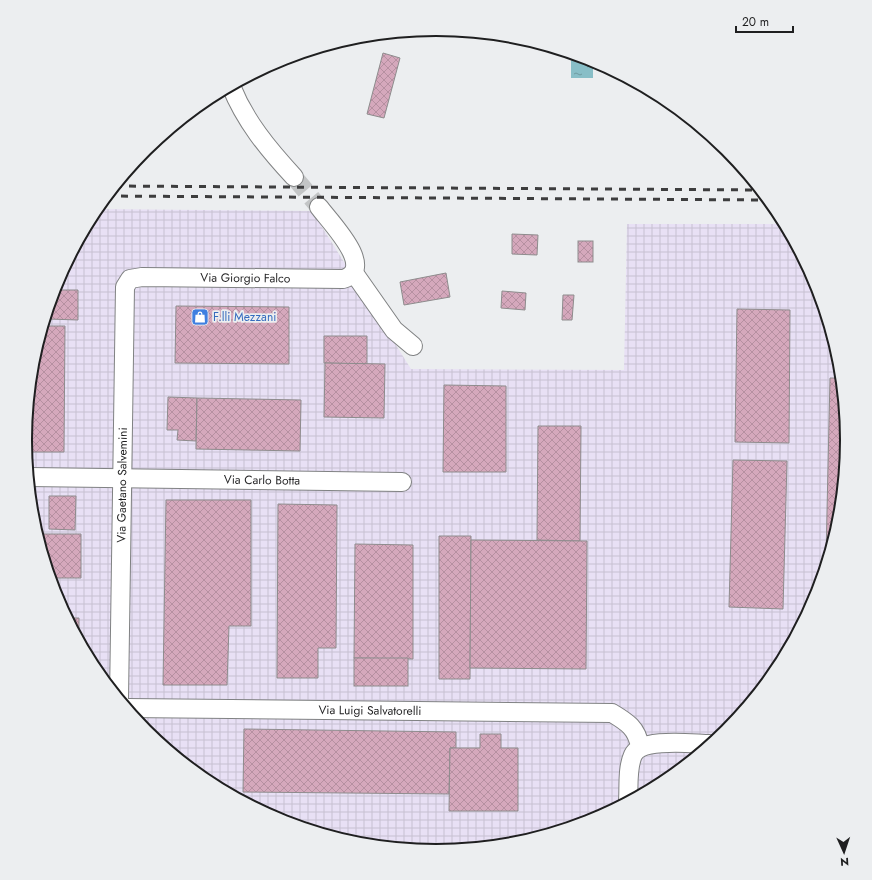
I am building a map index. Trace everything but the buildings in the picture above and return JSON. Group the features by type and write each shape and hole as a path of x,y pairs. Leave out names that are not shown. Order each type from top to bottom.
{"street":[{"path":"233,90 252,127 268,149 294,177"},
{"path":"319,207 354,255 356,261 354,273 394,330 413,346"},
{"name":"Via Giorgio Falco","path":"136,278 343,279 354,273"},
{"name":"Via Gaetano Salvemini","path":"119,691 125,291 128,282 136,278"},
{"name":"Via Carlo Botta","path":"34,477 402,482"},
{"name":"Via Luigi Salvatorelli","path":"134,708 612,713 633,728 638,738 640,747"},
{"path":"629,795 633,756 640,747 658,743 702,744"}],"shaded area":[{"path":"105,209 312,211 411,369 624,370 627,224 777,224 798,261 819,310 837,387 840,440 837,493 819,570 798,619 786,642 757,686 722,726 682,761 660,776 638,790 591,813 566,823 515,836 489,841 436,844 383,841 357,836 306,823 281,813 234,790 212,776 190,761 150,726 115,686 86,642 74,619 53,570 35,493 32,440 33,414 35,387 46,335 53,310 74,261 86,238"}],"water":[{"path":"571,59 593,68 593,78 571,78"}],"tunnel":[{"path":"294,177 319,207"}],"railway":[{"path":"122,186 754,190"},
{"path":"114,196 761,200"}],"place":[{"name":"F.lli Mezzani","path":"200,317"}]}
